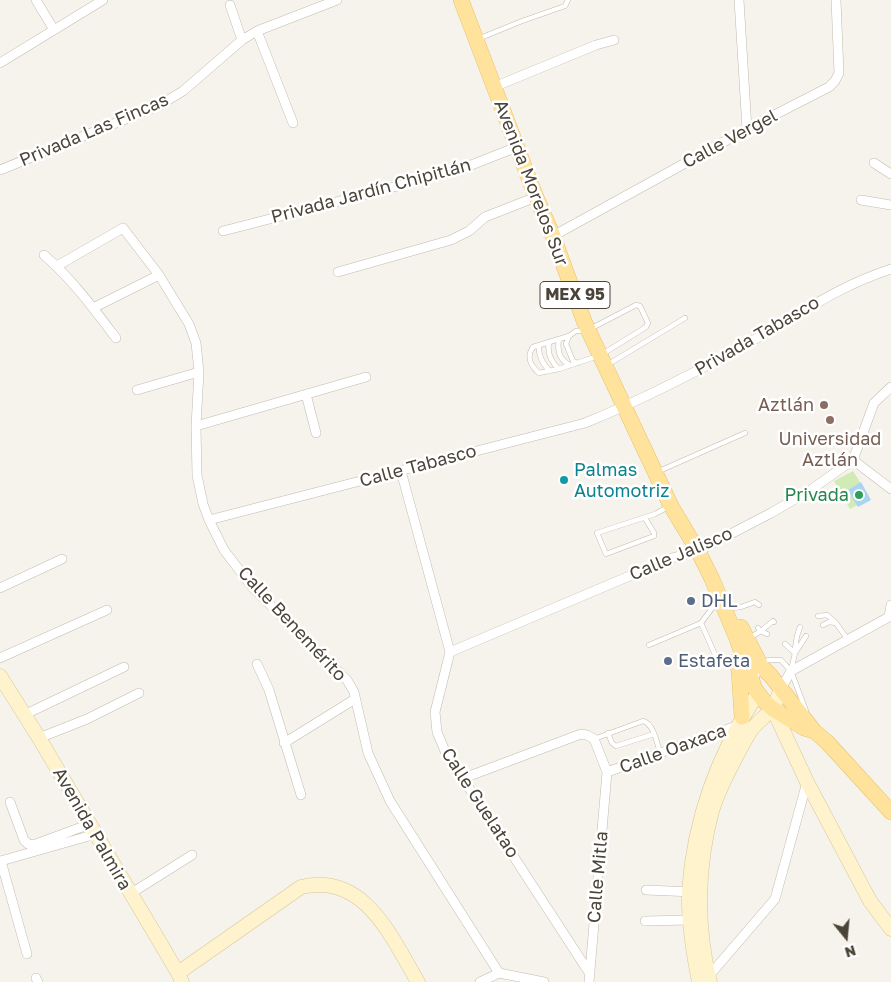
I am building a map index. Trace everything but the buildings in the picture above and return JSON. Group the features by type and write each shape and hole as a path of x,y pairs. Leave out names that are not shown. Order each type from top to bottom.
{"main road":[{"name":"Avenida Morelos Sur","path":"460,0 588,330 671,506 698,551 712,580 737,639 755,689 773,708 804,728 814,732"},
{"name":"Avenida Morelos Sur","path":"712,580 736,607 747,639 762,666 814,732"},
{"path":"712,580 713,607 739,670 741,721"},
{"name":"MEX 95","path":"814,732 827,742 890,808"}],"street":[{"path":"36,0 54,30"},
{"path":"0,63 103,0"},
{"name":"Privada Las Fincas","path":"0,170 160,105 183,91 242,40 257,31 337,0"},
{"path":"739,0 747,129"},
{"name":"Calle Vergel","path":"553,236 747,129 829,87 836,81 839,73 836,0"},
{"path":"230,5 242,40"},
{"path":"257,31 293,123"},
{"path":"494,86 596,45 614,40"},
{"name":"Privada Jardín Chipitlán","path":"223,231 456,171 517,147"},
{"path":"874,163 891,174"},
{"path":"338,272 451,240 469,232 485,218 536,197"},
{"path":"861,200 891,205"},
{"name":"Calle Benemérito","path":"57,266 124,228 160,275 189,324 196,343 199,372 196,426 197,475 203,504 209,520 224,550 253,588 347,680 354,692 368,753 390,801 499,973"},
{"path":"44,255 57,266 116,338"},
{"name":"Privada Tabasco","path":"625,407 766,333 822,298 864,278 891,269"},
{"path":"93,308 160,275"},
{"path":"137,390 199,372"},
{"path":"196,426 366,378"},
{"path":"891,387 874,404 853,460 891,489"},
{"path":"306,394 316,433"},
{"name":"Calle Tabasco","path":"209,520 585,423 625,407"},
{"name":"Calle Jalisco","path":"450,652 672,558 698,551 809,491 853,460"},
{"name":"Calle Guelatao","path":"402,470 450,652 435,712 437,732 445,751 464,778 589,978"},
{"path":"0,588 62,559"},
{"path":"705,980 692,950 690,920 713,810 723,784 749,732 773,708 791,671 890,618 891,605"},
{"path":"0,658 107,610"},
{"path":"256,664 269,690 301,795"},
{"path":"24,714 124,666"},
{"name":"Avenida Palmira","path":"0,676 39,738 180,977"},
{"path":"705,980 704,950 695,892 696,838 712,781 755,689"},
{"path":"39,738 87,719 139,693"},
{"path":"284,743 356,699"},
{"path":"773,708 807,782 870,901 891,930"},
{"name":"Calle Oaxaca","path":"607,772 741,721"},
{"path":"464,778 581,734 594,739 607,772"},
{"name":"Calle Mitla","path":"589,978 607,772"},
{"path":"705,980 775,899 807,782"},
{"path":"10,802 24,840 28,844 33,845 93,829"},
{"path":"27,954 1,861 93,829"},
{"path":"130,894 192,855"},
{"path":"180,977 301,887 314,884 331,885 348,891 377,914 418,982"},
{"path":"646,890 695,892"},
{"path":"644,921 690,920"},
{"path":"480,982 499,973 544,982"}],"lane":[{"path":"476,40 565,6 568,0"},
{"path":"603,360 646,327 648,323 640,306 636,304 588,330 576,331 569,336 533,347 528,358 532,367 539,373 570,366 587,358 603,360 685,318"},
{"path":"569,336 566,344 573,361 578,363"},
{"path":"559,339 560,357 570,366"},
{"path":"549,342 548,348 551,359 559,369"},
{"path":"539,345 538,351 542,361 550,371"},
{"path":"656,472 745,433"},
{"path":"645,518 654,536 606,554 597,533 645,518 671,506"},
{"path":"736,607 755,602 759,605"},
{"path":"649,645 701,623 713,607"},
{"path":"736,607 747,611"},
{"path":"818,616 827,615 836,623 848,640"},
{"path":"747,639 773,621"},
{"path":"823,625 829,622 836,623"},
{"path":"701,623 717,659 736,660"},
{"path":"791,671 800,627"},
{"path":"759,629 767,634"},
{"path":"792,632 797,636"},
{"path":"795,653 806,636"},
{"path":"785,644 795,653"},
{"path":"755,689 762,666 768,660 780,660 791,671 814,732"},
{"path":"594,739 643,721 648,722 660,753"},
{"path":"608,733 612,743 616,746 654,734"}],"green space":[{"path":"853,471 870,498 850,509 834,481"}],"water":[{"name":"Privada","path":"861,482 871,500 858,507 848,490"}],"place":[{"name":"Aztlán","path":"824,405"},
{"name":"Universidad Aztlán","path":"830,420"},
{"name":"Palmas Automotriz","path":"564,480"},
{"name":"Privada","path":"859,495"},
{"name":"DHL","path":"691,601"},
{"name":"Estafeta","path":"668,661"}]}
